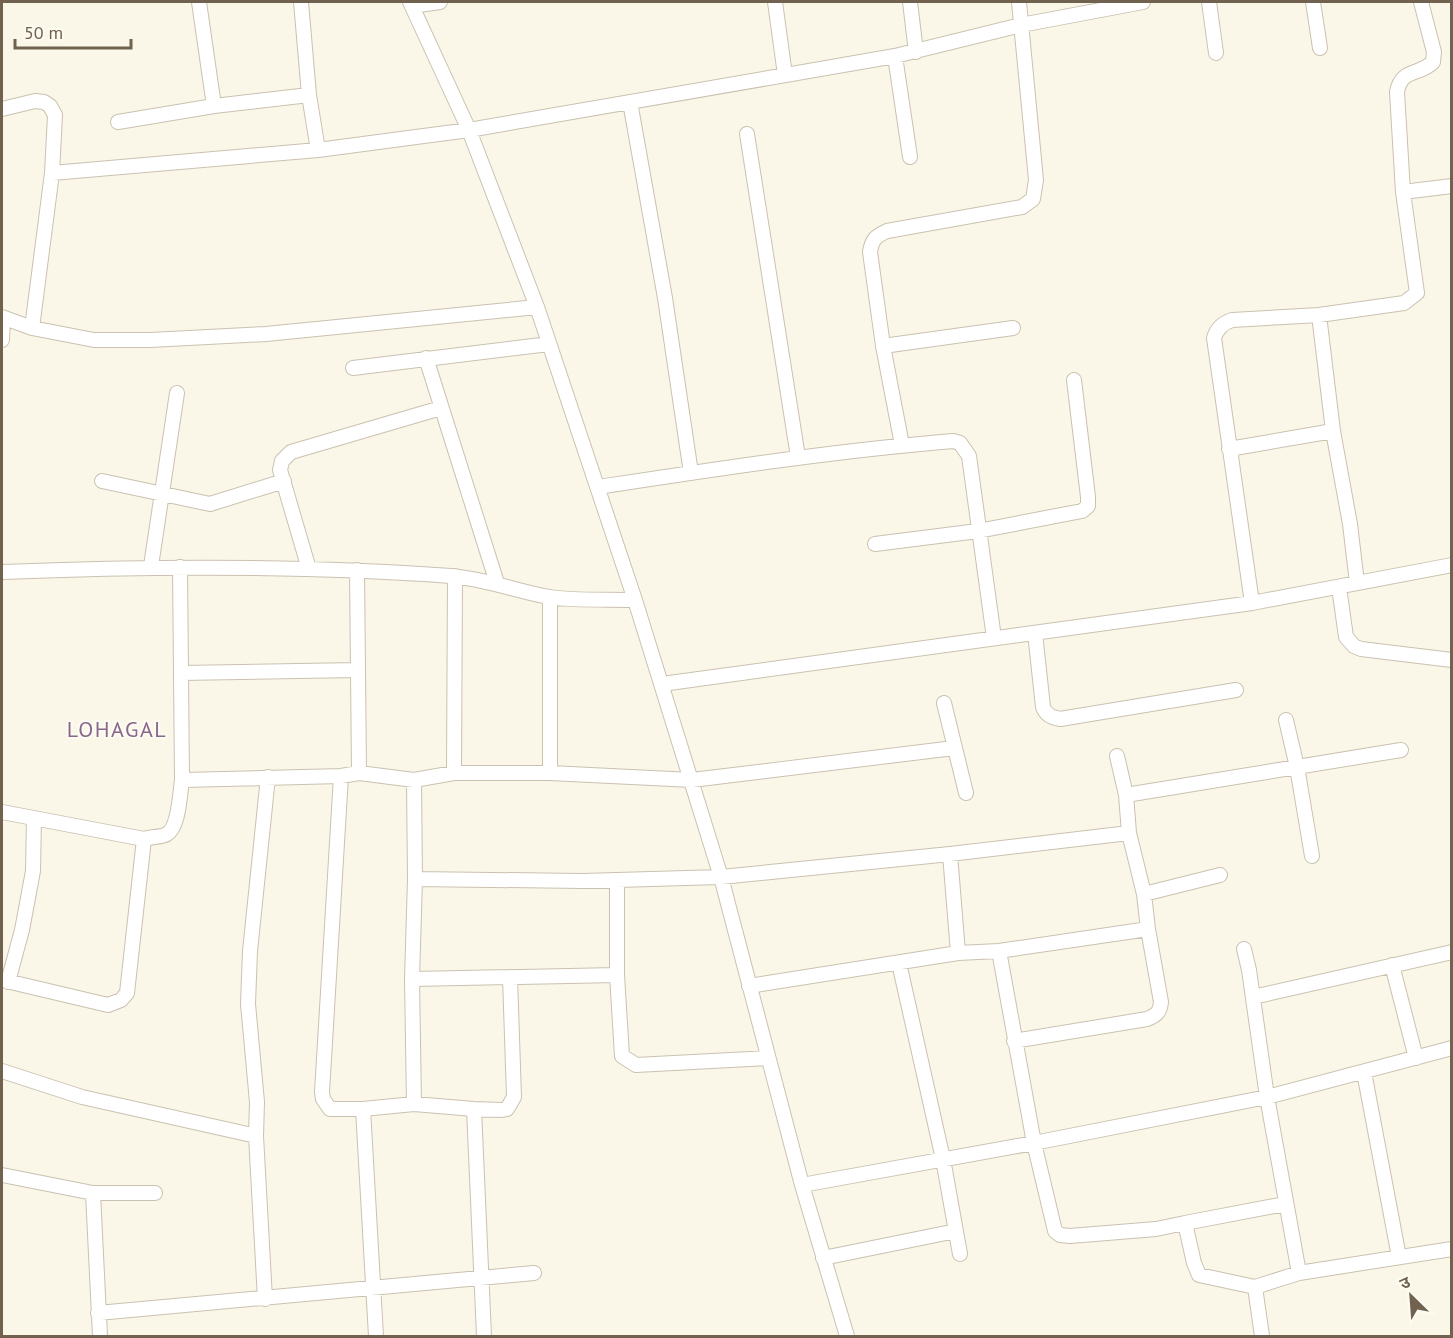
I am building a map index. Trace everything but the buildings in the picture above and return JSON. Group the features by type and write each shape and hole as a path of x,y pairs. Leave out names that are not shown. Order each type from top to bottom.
{"street":[{"path":"199,2 214,106"},
{"path":"301,2 309,95 318,150"},
{"path":"440,2 411,4 469,130 537,307 635,600 721,877 802,1185 847,1336"},
{"path":"776,2 785,75"},
{"path":"910,2 916,52"},
{"path":"902,445 883,346 870,252 871,243 876,235 887,231 1022,207 1033,199 1036,180 1019,2"},
{"path":"52,173 318,150 469,130 895,56 1117,4 1143,2"},
{"path":"1209,2 1216,52"},
{"path":"1313,2 1320,48"},
{"path":"1252,603 1214,338 1216,331 1232,320 1319,315 1404,303 1417,292 1403,192 1397,92 1398,82 1407,74 1428,68 1433,62 1434,52 1421,2"},
{"path":"895,56 910,157"},
{"path":"118,122 214,106 309,95"},
{"path":"2,109 35,101 44,102 50,106 55,115 52,173 32,328"},
{"path":"630,102 665,298 691,473"},
{"path":"747,134 798,457"},
{"path":"1403,192 1452,186"},
{"path":"2,340 2,318 32,328 94,340 150,340 266,334 537,307"},
{"path":"1319,315 1333,431 1350,524 1357,583"},
{"path":"883,346 1013,328"},
{"path":"353,368 549,344"},
{"path":"426,358 497,583"},
{"path":"874,544 978,531 1082,511 1088,506 1074,380"},
{"path":"151,566 177,393"},
{"path":"309,569 280,470 282,461 291,452 441,408"},
{"path":"1229,449 1333,431"},
{"path":"598,487 798,457 902,445 953,441 960,443 969,456 993,639"},
{"path":"102,481 210,504 284,481"},
{"path":"2,572 151,566 357,570 455,576 497,583 550,597 635,600"},
{"path":"662,684 1252,603 1452,566"},
{"path":"2,812 144,839 150,836 162,836 172,830 176,820 182,780 180,567"},
{"path":"357,570 359,773"},
{"path":"454,773 455,576"},
{"path":"1339,587 1346,637 1354,646 1361,649 1452,660"},
{"path":"550,597 550,774"},
{"path":"1035,633 1043,707 1045,713 1051,717 1060,719 1236,690"},
{"path":"181,673 358,670"},
{"path":"944,703 966,793"},
{"path":"1286,720 1297,767 1312,855"},
{"path":"182,780 341,776 359,773 414,780 454,773 550,774 692,780 954,748"},
{"path":"1126,795 1401,750"},
{"path":"1014,1041 1148,1018 1160,1011 1161,1002 1144,894 1129,833 1126,795 1117,756"},
{"path":"341,776 322,1092 323,1099 330,1109 363,1109 414,1104 502,1110 511,1105 514,1097 510,977"},
{"path":"265,1299 256,1136 257,1102 248,1004 250,951 268,777"},
{"path":"414,780 415,879 412,979 414,1104"},
{"path":"34,818 33,871 22,930 4,981 108,1005 121,1000 127,993 144,839"},
{"path":"415,879 617,880 721,877 1129,833"},
{"path":"950,854 958,953"},
{"path":"1144,894 1220,875"},
{"path":"617,880 617,975 622,1056 628,1062 636,1065 768,1058"},
{"path":"749,986 958,953 999,951 1148,929"},
{"path":"1244,949 1267,1097 1299,1273"},
{"path":"999,951 1034,1143 1053,1225 1060,1235 1156,1229 1286,1204"},
{"path":"1253,998 1452,952"},
{"path":"899,963 943,1159 960,1254"},
{"path":"1392,965 1416,1058"},
{"path":"412,979 617,975"},
{"path":"802,1185 1034,1143 1267,1097 1452,1048"},
{"path":"2,1071 82,1097 256,1136"},
{"path":"1364,1071 1399,1257"},
{"path":"363,1109 376,1336"},
{"path":"474,1109 484,1336"},
{"path":"2,1175 93,1193 154,1193"},
{"path":"93,1193 100,1336"},
{"path":"1185,1223 1199,1275 1255,1287 1299,1273 1452,1249"},
{"path":"823,1258 956,1231"},
{"path":"98,1313 534,1274"},
{"path":"1255,1287 1262,1336"}],"district":[{"name":"LOHAGAL","path":"117,729"}]}
